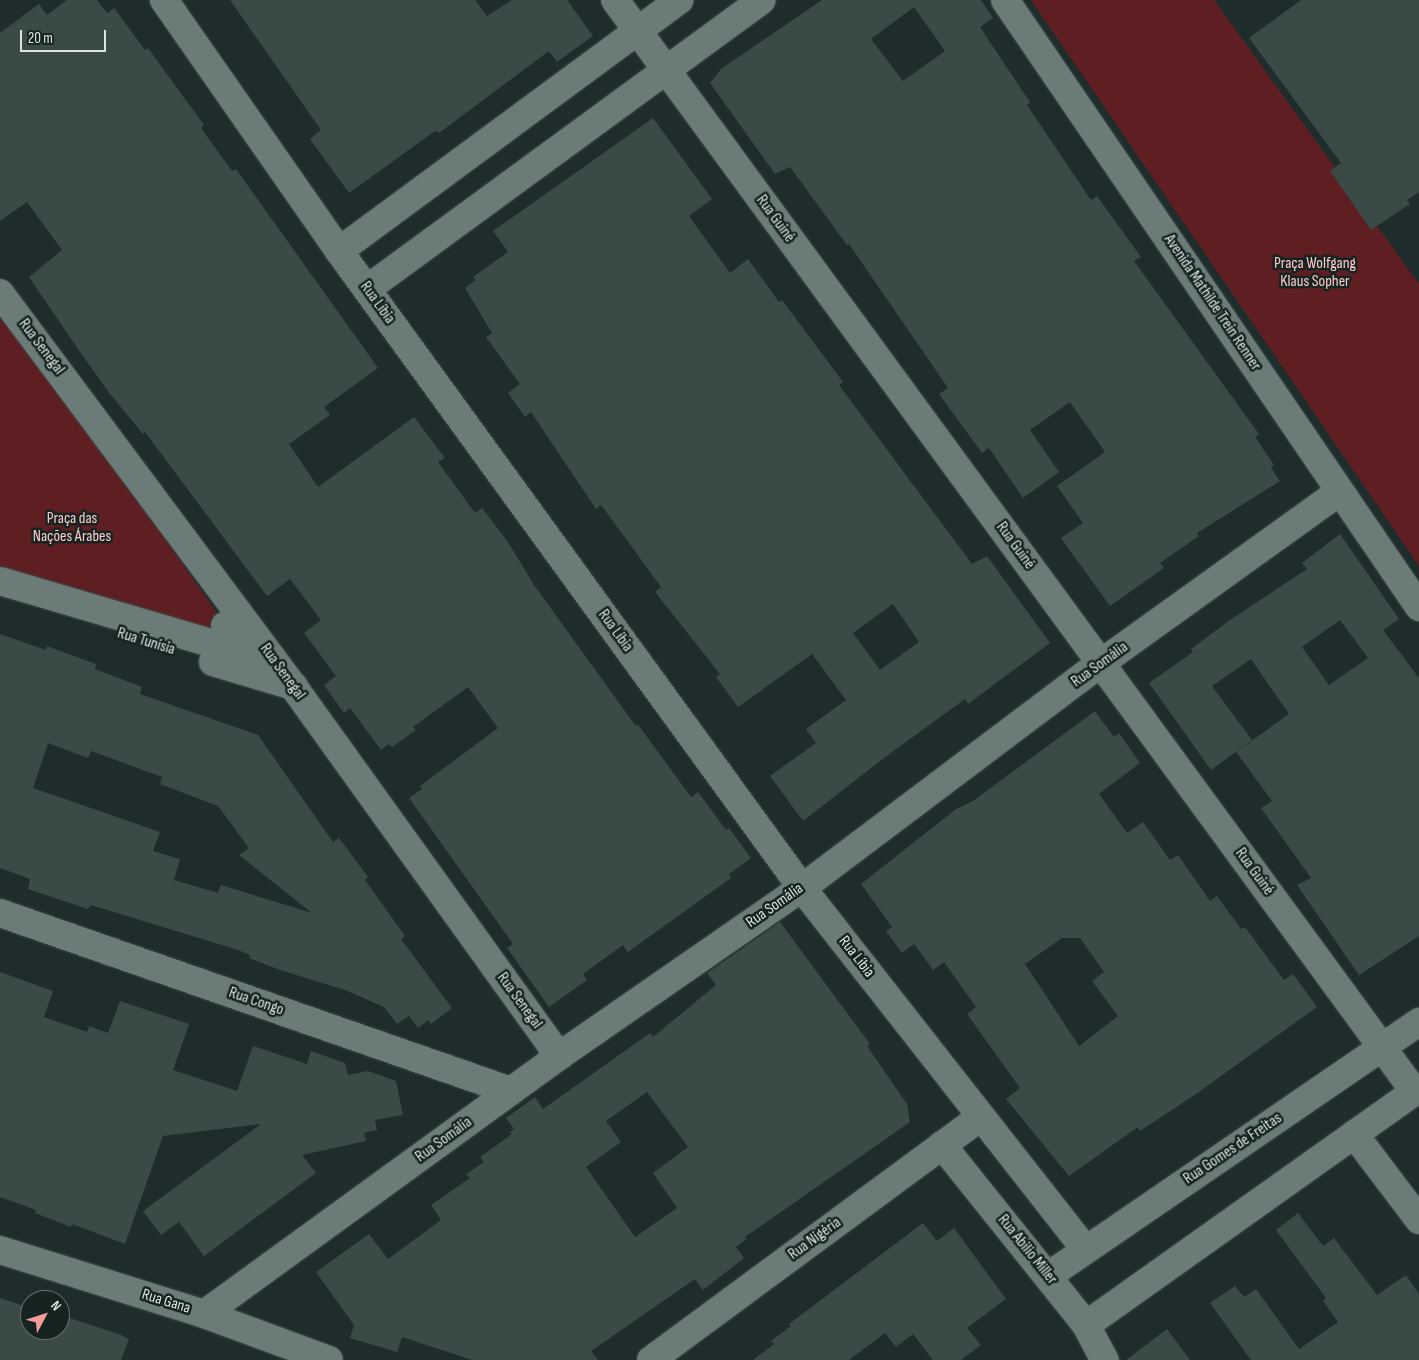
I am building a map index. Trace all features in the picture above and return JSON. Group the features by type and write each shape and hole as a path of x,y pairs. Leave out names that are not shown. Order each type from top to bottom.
{"street":[{"name":"Rua Líbia","path":"164,0 339,251 802,888 1085,1249"},
{"name":"Rua Guiné","path":"615,0 1383,1048 1416,1089"},
{"path":"339,251 679,0"},
{"path":"367,289 665,69 762,0"},
{"name":"Avenida Mathilde Trein Renner","path":"1005,0 1419,607"},
{"name":"Rua Senegal","path":"0,293 293,686 559,1056"},
{"path":"0,305 246,653 0,581"},
{"name":"Rua Somália","path":"204,1314 559,1056 802,888 1101,663 1340,491"},
{"name":"Rua Tunísia","path":"0,597 293,686"},
{"name":"Rua Congo","path":"0,912 511,1091"},
{"name":"Rua Gomes de Freitas","path":"1048,1276 1419,1022"},
{"path":"1086,1325 1416,1089"},
{"name":"Rua Nigéria","path":"651,1360 980,1117"},
{"path":"1354,1134 1419,1220"},
{"name":"Rua Abilio Miller","path":"942,1145 1086,1325 1105,1360"},
{"name":"Rua Gana","path":"0,1250 204,1314 330,1360"}],"green space":[{"name":"Praça Wolfgang Klaus Sopher","path":"1031,0 1214,0 1419,284 1419,566"},
{"name":"Praça das Nações Árabes","path":"0,305 33,351 245,653 0,581"}],"building":[{"path":"67,0 97,0 107,13 114,8 145,50 148,48 204,125 201,128 232,171 236,169 378,368 324,407 330,415 289,444 318,487 414,417 445,458 438,462 475,513 482,508 508,542 534,585 635,725 639,726 691,797 698,792 726,830 729,828 751,858 729,874 731,878 628,952 623,945 583,974 587,980 549,1007 507,948 513,944 409,798 422,789 420,786 498,728 468,687 413,727 416,730 392,747 389,744 381,750 350,708 344,713 324,685 336,676 304,633 321,620 290,579 267,596 145,432 143,434 110,394 80,352 29,277 62,250 27,202 0,221 0,33 39,4 47,15"},
{"path":"230,0 475,0 487,16 512,0 567,0 593,36 557,62 549,51 439,133 435,131 349,193 310,139 321,130"},
{"path":"822,0 981,0 993,18 980,27 1030,102 1027,105 1091,200 1097,196 1141,257 1134,261 1259,434 1255,437 1274,465 1271,468 1280,481 1197,533 1199,536 1160,563 1164,568 1110,606 1061,538 1083,523 1057,486 1105,452 1070,402 1030,430 1059,472 1023,498 989,448 982,453 939,394 948,388 849,244 847,245 790,167 775,174 710,83 721,69","holes":["914,7 945,51 903,81 871,39"]},
{"path":"1301,0 1419,0 1419,192 1407,200 1410,204 1371,230 1330,171 1341,163 1249,38"},
{"path":"653,118 712,199 689,216 730,273 748,259 779,302 782,300 843,382 839,385 972,564 987,556 1050,643 968,704 965,699 884,758 803,821 770,776 816,743 806,729 846,700 812,654 738,707 716,677 720,674 655,592 661,587 629,543 601,505 596,509 531,412 525,417 508,393 520,384 486,337 492,333 465,288 476,280 473,277 508,252 493,231","holes":["893,604 919,642 880,670 853,633"]},
{"path":"1340,534 1399,619 1383,630 1419,678 1419,936 1359,975 1297,885 1311,878 1261,808 1272,801 1236,752 1289,714 1251,659 1212,686 1252,740 1211,770 1149,683 1193,652 1191,649 1230,620 1307,569 1302,563","holes":["1340,620 1368,658 1329,685 1302,647"]},
{"path":"0,634 46,650 47,646 96,664 95,669 142,687 140,694 258,735 333,842 339,838 368,877 365,880 405,936 401,939 452,1008 431,1024 428,1020 418,1028 409,1016 397,1024 384,1007 345,990 280,970 249,958 250,955 238,950 91,905 88,909 28,889 30,879 0,868","holes":["48,743 88,758 91,751 162,777 160,784 218,806 249,848 239,855 312,913 221,885 218,893 174,880 180,859 153,851 160,832 33,788"]},
{"path":"1095,711 1114,737 1119,733 1140,763 1099,794 1127,833 1143,822 1170,860 1178,855 1210,901 1217,896 1241,929 1245,927 1284,980 1293,974 1317,1007 1196,1094 1140,1131 1138,1127 1069,1176 1006,1099 1020,1088 967,1014 976,1007 944,962 933,970 914,944 902,953 886,931 892,927 861,884 956,809 973,801","holes":["1062,938 1080,938 1104,972 1092,981 1118,1016 1079,1046 1025,964"]},
{"path":"780,922 870,1044 867,1046 907,1104 910,1122 745,1237 747,1239 736,1247 744,1258 703,1290 695,1279 591,1351 598,1360 472,1360 402,1337 397,1352 350,1338 354,1325 316,1272 369,1234 388,1259 441,1220 431,1205 470,1178 466,1174 484,1162 480,1157 512,1134 510,1132 514,1129 506,1118 535,1097 543,1109 650,1033 653,1037 716,985 707,973","holes":["647,1092 688,1147 653,1173 677,1208 635,1237 586,1167 621,1142 606,1121"]},
{"path":"0,972 53,991 44,1017 87,1032 89,1026 108,1033 120,1001 189,1024 173,1070 237,1091 253,1046 307,1064 311,1051 345,1063 348,1075 368,1071 396,1081 403,1115 375,1120 377,1130 364,1133 366,1141 302,1155 316,1173 204,1256 179,1222 161,1235 143,1211 261,1124 163,1136 125,1244 72,1224 71,1227 35,1213 36,1210 0,1197"},
{"path":"1298,1213 1323,1246 1334,1238 1377,1295 1406,1275 1419,1294 1419,1360 1251,1360 1210,1303 1235,1286 1244,1297 1256,1289 1299,1349 1338,1322 1323,1301 1326,1298 1276,1230"},
{"path":"923,1223 937,1241 954,1228 1006,1299 967,1328 981,1345 961,1360 933,1360 913,1334 896,1347 885,1333 849,1360 753,1360 774,1344 771,1341 791,1326 789,1324"},
{"path":"0,1298 20,1305 20,1340 70,1340 70,1318 129,1339 121,1360 0,1360"},
{"path":"1167,1329 1190,1360 1126,1360"}]}
